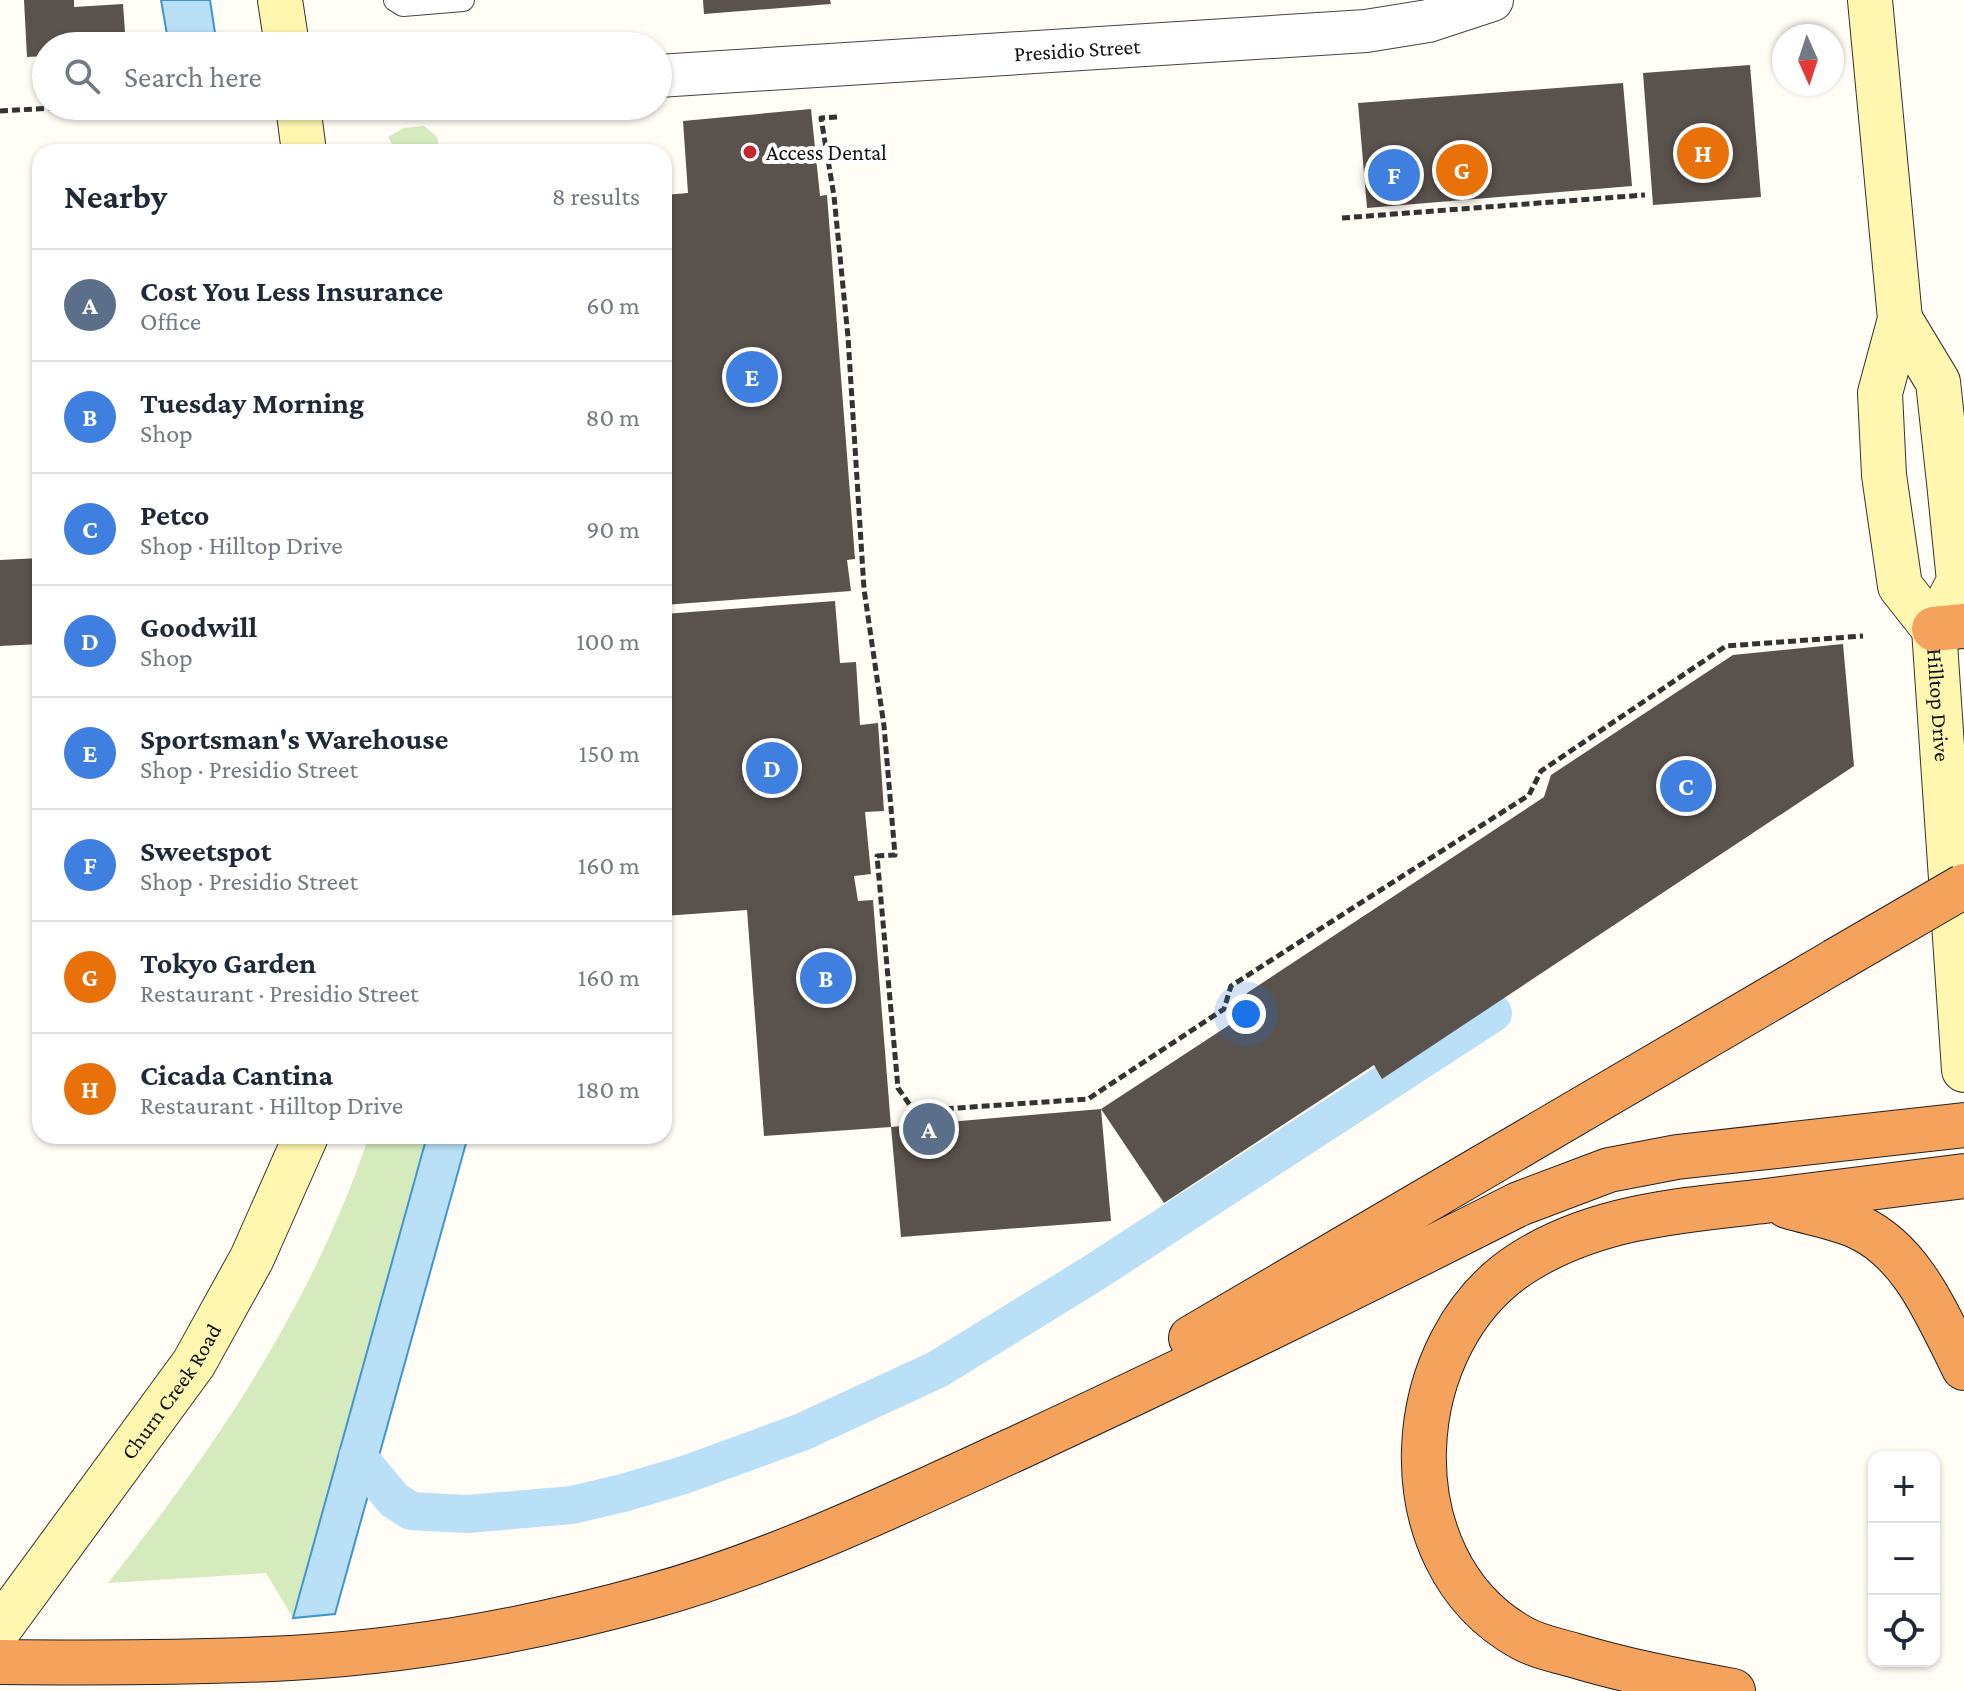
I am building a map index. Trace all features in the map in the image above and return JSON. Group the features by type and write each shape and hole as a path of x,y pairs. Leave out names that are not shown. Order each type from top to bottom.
{"highway":[{"path":"965,1472 1964,886"},
{"path":"0,1662 292,1658 475,1635 561,1619 652,1596 825,1535 1193,1366 1519,1204 1575,1182 1609,1170 1677,1157 1964,1125"},
{"path":"1733,1691 1608,1665 1539,1646 1520,1638 1472,1596 1438,1540 1429,1507 1422,1443 1433,1384 1451,1342 1471,1307 1494,1281 1570,1238 1624,1220 1964,1176"},
{"path":"1765,1201 1842,1221 1888,1246 1915,1277 1964,1368"}],"main road":[{"path":"280,0 285,32"},
{"name":"Hilltop Drive","path":"1870,0 1900,319 1880,393 1884,475 1900,586 1949,627"},
{"path":"300,120 303,144"},
{"name":"Hilltop Drive","path":"1900,319 1938,382 1959,581 1949,627 1964,1070"},
{"name":"Churn Creek Road","path":"11,1613 194,1363 252,1258 302,1144"}],"street":[{"name":"Presidio Street","path":"672,75 1366,31 1428,21 1492,0"}],"lane":[{"path":"395,0 403,5 463,0"}],"path":[{"path":"0,111 32,109"},
{"path":"837,117 821,118 837,227 864,589 884,726 895,855 877,856 898,1088 914,1111 1088,1099 1224,1009 1231,986 1529,795 1541,771 1726,646 1863,636"},
{"path":"1342,218 1645,195"}],"green space":[{"path":"424,126 437,137 438,144 392,144 388,137 404,128"},
{"path":"366,1144 425,1144 293,1618 266,1573 108,1583 187,1479 258,1371 291,1315 346,1198"}],"water":[{"path":"161,0 210,0 215,32 167,32"},
{"path":"425,1144 466,1144 335,1614 293,1618"}],"building":[{"path":"24,0 74,0 74,7 123,4 125,32 32,32 32,57 27,57"},
{"path":"703,0 830,0 831,4 704,14"},
{"path":"1750,65 1761,197 1653,205 1643,73"},
{"path":"1623,83 1632,186 1367,208 1358,103"},
{"path":"811,109 820,196 827,195 855,559 847,560 851,591 672,604 672,194 688,193 683,121"},
{"path":"32,558 32,644 0,646 0,560"},
{"path":"835,601 840,663 856,662 860,725 878,723 884,811 865,812 871,874 854,876 858,901 873,900 891,1127 764,1136 747,910 672,915 672,613"},
{"path":"1843,644 1854,766 1382,1079 1374,1065 1164,1203 1101,1109 1243,1016 1247,993 1544,797 1551,775 1733,655"},
{"path":"1101,1109 1111,1221 901,1237 891,1127"}],"waterway":[{"path":"358,1457 394,1500 411,1511 467,1514 572,1505 623,1493 684,1475 802,1432 938,1369 1095,1272 1493,1013"}],"place":[{"name":"Access Dental","path":"750,152"},
{"name":"Cicada Cantina","path":"1703,153"},
{"name":"Tokyo Garden","path":"1462,170"},
{"name":"Sweetspot","path":"1394,175"},
{"name":"Sportsman's Warehouse","path":"752,377"},
{"name":"Goodwill","path":"772,768"},
{"name":"Petco","path":"1686,786"},
{"name":"Tuesday Morning","path":"826,978"},
{"name":"Cost You Less Insurance","path":"929,1129"}]}
